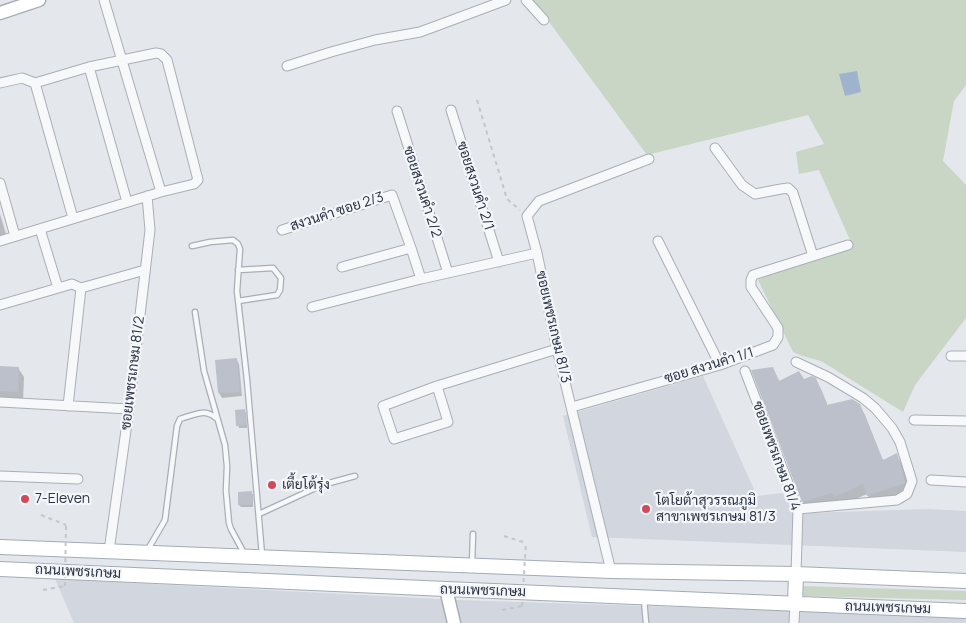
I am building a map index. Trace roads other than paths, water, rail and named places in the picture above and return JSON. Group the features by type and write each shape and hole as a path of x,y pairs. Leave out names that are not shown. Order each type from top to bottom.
{"main road":[{"path":"0,13 40,0"},
{"name":"ถนนเพชรเกษม","path":"0,547 611,571 796,574 966,581"},
{"name":"ถนนเพชรเกษม","path":"0,569 966,611"},
{"path":"795,604 796,574"},
{"path":"446,589 454,623"}],"street":[{"path":"104,0 161,192"},
{"path":"287,66 375,40 420,32 506,0"},
{"path":"526,0 544,20"},
{"path":"0,83 22,78 35,83 122,60 156,53 161,54 168,60 198,180 194,184 147,196 0,241"},
{"path":"89,68 127,202"},
{"path":"35,83 73,218"},
{"name":"ซอยสงวนคำ 2/1","path":"451,110 499,262"},
{"name":"ซอยสงวนคำ 2/2","path":"397,111 448,273"},
{"path":"714,148 742,185 755,194 788,188 793,192 813,256 848,245"},
{"name":"ซอยเพชรเกษม 81/3","path":"611,571 527,216 539,201 649,160"},
{"path":"0,183 15,236"},
{"name":"สงวนคำ ซอย 2/3","path":"282,230 392,195 420,279"},
{"name":"ซอยเพชรเกษม 81/2","path":"109,551 129,409 150,230 147,196"},
{"path":"40,229 58,288"},
{"path":"658,241 720,365"},
{"path":"342,267 411,248"},
{"path":"312,307 420,279 537,253"},
{"name":"ซอย สงวนคำ 1/1","path":"572,406 720,365 773,346 778,337 778,328 751,288 753,275 813,256"},
{"path":"0,305 72,284 81,288 145,270"},
{"path":"68,406 81,288"},
{"path":"436,386 448,422 394,439 383,406 436,386 557,349"},
{"path":"951,356 966,356"},
{"path":"796,362 828,377 863,398 875,408 892,428 900,442 912,481 907,494 897,500 798,509"},
{"name":"ซอยเพชรเกษม 81/4","path":"745,371 798,509 796,574"},
{"path":"0,402 129,409"},
{"path":"914,420 966,421"},
{"path":"0,476 78,479"},
{"path":"931,480 966,482"},
{"path":"794,623 795,604"}],"lane":[{"path":"192,246 233,240 240,249 237,284 238,301 247,380 262,557"},
{"path":"238,270 272,268 281,278 280,290 277,294 238,301"},
{"path":"195,312 204,371 225,445 229,523 246,556"},
{"path":"146,552 166,520 177,426 180,419 204,412 218,418"},
{"path":"259,514 322,485 355,476"},
{"path":"472,565 473,534"},
{"path":"644,597 646,623"}],"water":[{"path":"857,71 861,92 845,96 839,74"}],"place":[{"name":"เตี้ยโต้รุ่ง","path":"272,485"},
{"name":"7-Eleven","path":"25,499"},
{"name":"โตโยต้าสุวรรณภูมิ สาขาเพชรเกษม 81/3","path":"646,509"}]}
